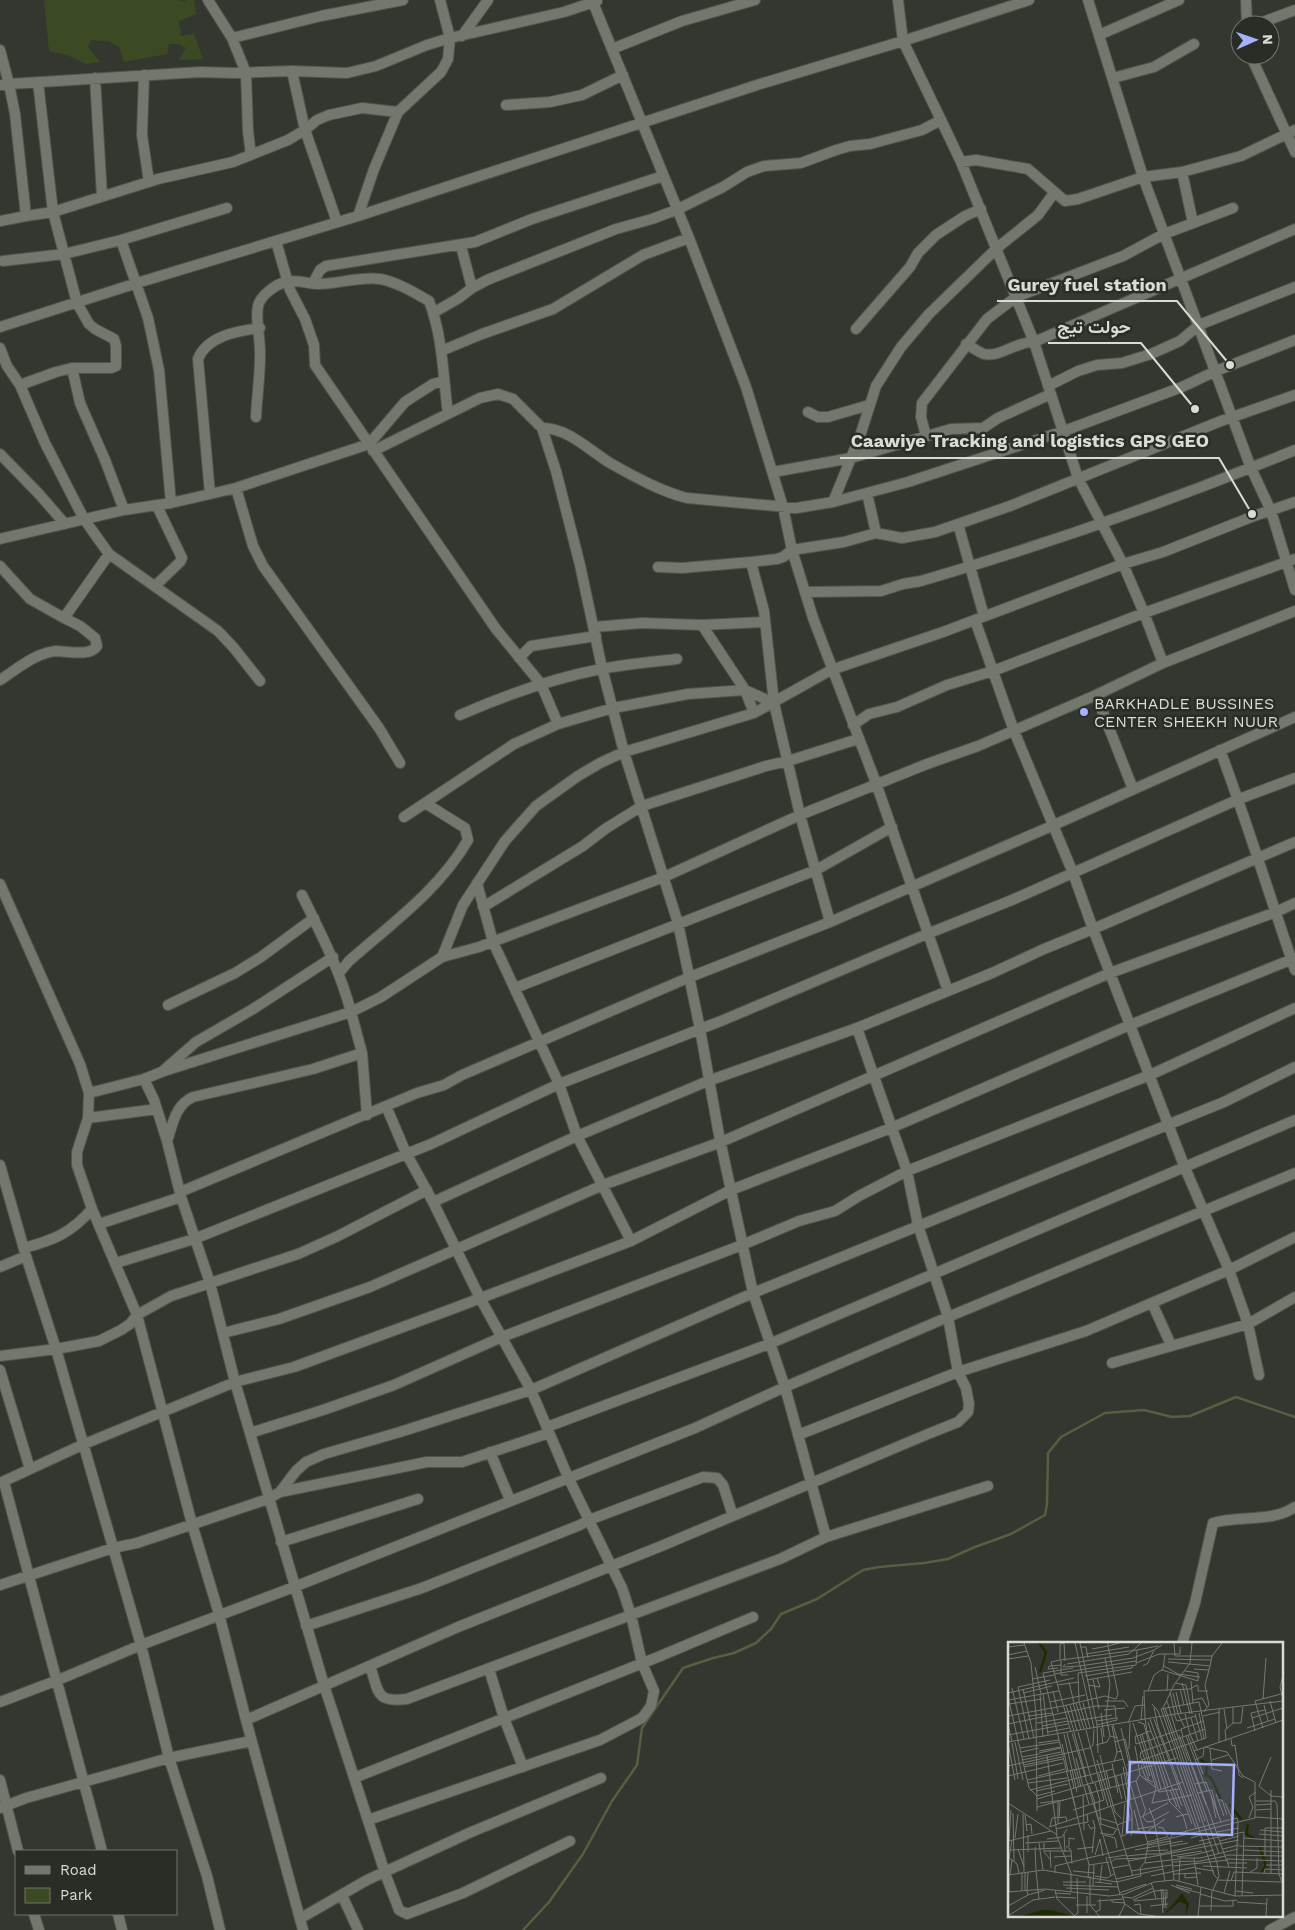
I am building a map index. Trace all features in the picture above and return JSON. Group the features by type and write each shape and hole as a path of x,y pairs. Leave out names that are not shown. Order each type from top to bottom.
{"street":[{"path":"208,0 232,38 246,73 248,131 251,155"},
{"path":"232,38 321,16 403,0"},
{"path":"358,216 374,169 398,112 441,72 448,59 450,38 440,0"},
{"path":"462,36 488,0"},
{"path":"612,49 682,21 755,0"},
{"path":"898,0 903,41 961,162 997,248 1034,342 1078,478 1123,564 1163,663"},
{"path":"0,327 358,216 830,62 903,41 1029,0"},
{"path":"1088,0 1143,177 1251,468 1290,561 1295,590"},
{"path":"1098,35 1179,0"},
{"path":"1246,0 1247,15"},
{"path":"4,84 200,72 292,71 347,73 360,71 450,38 564,12 594,1 676,210 689,238 746,387 783,506 792,550 813,618 831,670 892,827 948,990"},
{"path":"1280,16 1295,10"},
{"path":"1112,78 1154,67 1194,44"},
{"path":"0,50 4,84 15,114 26,216"},
{"path":"1255,65 1290,131 1295,152"},
{"path":"292,71 306,130 337,222"},
{"path":"144,75 142,135 149,182"},
{"path":"506,105 550,102 582,95 624,75"},
{"path":"95,78 102,196"},
{"path":"20,385 72,368 111,368 116,366 114,339 89,324 77,303 53,212 38,82"},
{"path":"0,221 53,212 149,182 233,162 288,140 306,130 317,120 343,111 362,108 398,112"},
{"path":"433,313 460,298 472,288 528,263 616,228 652,219 676,210 747,172 764,166 801,163 850,146 870,144 922,130 941,120"},
{"path":"961,162 976,160 1028,169 1065,201 1143,177 1182,172 1242,156 1290,131"},
{"path":"1182,172 1193,223"},
{"path":"313,283 320,270 326,266 362,259 461,246 663,176"},
{"path":"833,502 860,436 876,386 901,347 929,314 997,248 1038,215 1054,193"},
{"path":"3,260 64,254 121,240 228,208"},
{"path":"926,436 920,417 922,403 987,319 1016,298 1123,256 1164,234 1233,208"},
{"path":"856,329 910,267 918,253 936,236 965,216 980,209"},
{"path":"966,344 985,354 996,353 1024,341 1034,342 1295,230"},
{"path":"441,351 482,334 553,309 614,270 643,255 689,238"},
{"path":"121,240 148,318 159,370 171,503"},
{"path":"276,241 288,281 314,344 315,365 496,629 541,684 558,724"},
{"path":"461,246 472,288"},
{"path":"256,416 260,355 260,328 257,316 260,301 264,296 280,284 288,281 300,280 313,283 373,279 382,280 415,293 429,301 441,351 448,414"},
{"path":"772,472 851,458 951,429 983,428 1050,390 1078,371 1097,365 1122,363 1150,354 1180,342 1199,325 1295,287"},
{"path":"210,494 198,359 202,349 226,335 260,328"},
{"path":"542,428 563,432 610,463 675,495 687,498 797,508 833,502 867,493 1009,450 1182,387 1216,371 1295,340"},
{"path":"0,348 7,366 20,385 45,443 84,520 108,554 218,631 260,681"},
{"path":"72,368 80,403 124,510"},
{"path":"371,447 405,402 420,390 444,381"},
{"path":"0,539 124,510 157,506 236,488 371,447 480,398 498,394 512,399 542,428 556,471 595,631 602,668 624,752 678,923 700,1029 708,1081 753,1293 785,1387 826,1537"},
{"path":"658,567 682,568 777,559 792,550 844,542 876,533 911,538 958,524 1233,417 1295,395"},
{"path":"808,412 818,417 828,417 869,405"},
{"path":"806,592 881,591 969,567 1101,524 1295,450"},
{"path":"0,454 65,524"},
{"path":"236,488 253,546 263,566 379,728 400,763"},
{"path":"867,493 876,533"},
{"path":"442,957 463,905 505,841 536,806 578,776 624,752 754,713 831,670 980,618 1295,502"},
{"path":"155,586 182,558 157,506"},
{"path":"958,524 993,671 1014,731 1074,873 1093,929 1185,1168 1229,1270 1248,1324 1259,1375"},
{"path":"64,618 108,554"},
{"path":"853,725 869,714 897,707 947,685 993,671 1144,613 1290,561"},
{"path":"751,562 764,611 774,703 800,815 830,922"},
{"path":"0,566 30,599 80,626 95,638 97,646 90,652 45,653 0,680"},
{"path":"89,1093 144,1079 351,1012 381,997 442,957 461,953 493,942 664,877 800,815 876,783 978,746 1096,695 1163,663 1295,611"},
{"path":"519,658 531,646 595,631 642,623 702,625 765,622"},
{"path":"702,625 745,690 754,713"},
{"path":"460,715 541,684 602,668 677,659"},
{"path":"404,817 514,744 558,724 613,708 688,694 745,690 774,703"},
{"path":"1096,695 1133,789"},
{"path":"99,1224 180,1194 386,1106 444,1085 690,977 830,922 1054,825 1295,717"},
{"path":"484,906 583,846 605,829 642,806 858,739"},
{"path":"102,1850 58,1680 2,1483 82,1445 235,1382 294,1367 631,1241 731,1190 891,1128 1130,1025 1294,963 1257,859 1239,800 1220,750"},
{"path":"116,1263 194,1239 431,1144 559,1084 700,1029 1012,900 1239,800 1295,778"},
{"path":"339,973 349,961 428,893 444,876 468,840 465,828 425,803"},
{"path":"515,988 816,870 892,827"},
{"path":"433,1202 577,1136 708,1081 857,1028 1295,842"},
{"path":"477,883 493,942 559,1084 577,1136 631,1241"},
{"path":"0,884 80,1064 89,1093 88,1118 77,1152 77,1165 92,1209 136,1315 304,1930"},
{"path":"302,895 333,957 351,1012 362,1054 367,1115"},
{"path":"222,1333 280,1319 370,1287 603,1185 721,1142 1110,973 1276,912 1295,903"},
{"path":"168,1005 235,973 261,957 314,918"},
{"path":"162,1072 196,1042 253,1009 333,957"},
{"path":"250,1433 394,1385 502,1337 742,1245 799,1221 835,1211 907,1171 1150,1075 1295,1008"},
{"path":"246,1720 458,1626 733,1516 958,1422 968,1412 969,1404 966,1388 958,1372 948,1317 918,1225 907,1171 857,1028"},
{"path":"167,1141 176,1113 186,1101 193,1097 313,1069 362,1054"},
{"path":"280,1492 296,1471 306,1462 324,1454 531,1390 753,1293 1224,1102 1295,1067"},
{"path":"144,1079 157,1109 180,1194 210,1283 235,1382 268,1499 324,1685 385,1873 399,1910 407,1914 463,1894 570,1841"},
{"path":"368,1820 600,1740 642,1718 651,1706 654,1691 642,1663 627,1600 568,1477 531,1390 455,1250 427,1190 406,1153 386,1106"},
{"path":"88,1118 157,1109"},
{"path":"0,1585 113,1548 137,1543 268,1499 280,1492 427,1462 462,1462 490,1452 769,1344 1295,1120"},
{"path":"0,1164 25,1252 56,1349 82,1445 141,1645 169,1758 200,1853 220,1930"},
{"path":"0,1702 219,1614 294,1587 695,1428 948,1317 1295,1173"},
{"path":"0,1356 56,1349 110,1336 130,1324 136,1315 171,1296 298,1254 336,1238 427,1190"},
{"path":"0,1267 25,1252 70,1231 92,1209"},
{"path":"798,1435 958,1372 1086,1331 1229,1270 1295,1236"},
{"path":"1112,1363 1248,1324 1295,1297"},
{"path":"1152,1303 1171,1345"},
{"path":"0,1370 30,1469"},
{"path":"490,1452 510,1500"},
{"path":"306,1626 422,1588 580,1526 589,1520 703,1477 717,1478 723,1485 733,1516"},
{"path":"370,1666 380,1694 389,1701 407,1699 489,1670 780,1559 826,1537 988,1486"},
{"path":"281,1542 418,1499"},
{"path":"1183,1642 1195,1603 1213,1523 1225,1519 1264,1518 1289,1511 1295,1507"},
{"path":"354,1778 642,1663 753,1616"},
{"path":"489,1670 522,1767"},
{"path":"3,1807 26,1798 169,1758 251,1741"},
{"path":"301,1918 367,1880 469,1833 601,1778"},
{"path":"0,1780 3,1807 18,1850"},
{"path":"342,1895 358,1930"},
{"path":"34,1915 39,1930"},
{"path":"118,1915 122,1930"},
{"path":"1270,1930 1295,1917"}],"green space":[{"path":"44,0 179,0 184,2 186,0 194,0 196,14 179,21 181,36 194,34 203,59 179,60 186,48 179,44 169,44 167,54 124,62 119,47 108,41 91,40 88,47 100,62 86,64 67,55 49,51"}],"waterway":[{"path":"523,1930 549,1902 583,1854 612,1801 637,1765 642,1728 683,1668 734,1653 756,1643 771,1629 781,1614 817,1599 863,1570 948,1559 1011,1534 1045,1515 1048,1453 1061,1437 1105,1413 1144,1410 1172,1417 1190,1416 1236,1397 1295,1417"}],"place":[{"name":"Gurey fuel station","path":"1230,365"},
{"name":"حولت تيج","path":"1195,409"},
{"name":"Caawiye Tracking and logistics GPS GEO","path":"1252,514"},
{"name":"BARKHADLE BUSSINES CENTER SHEEKH NUUR","path":"1084,712"}]}
